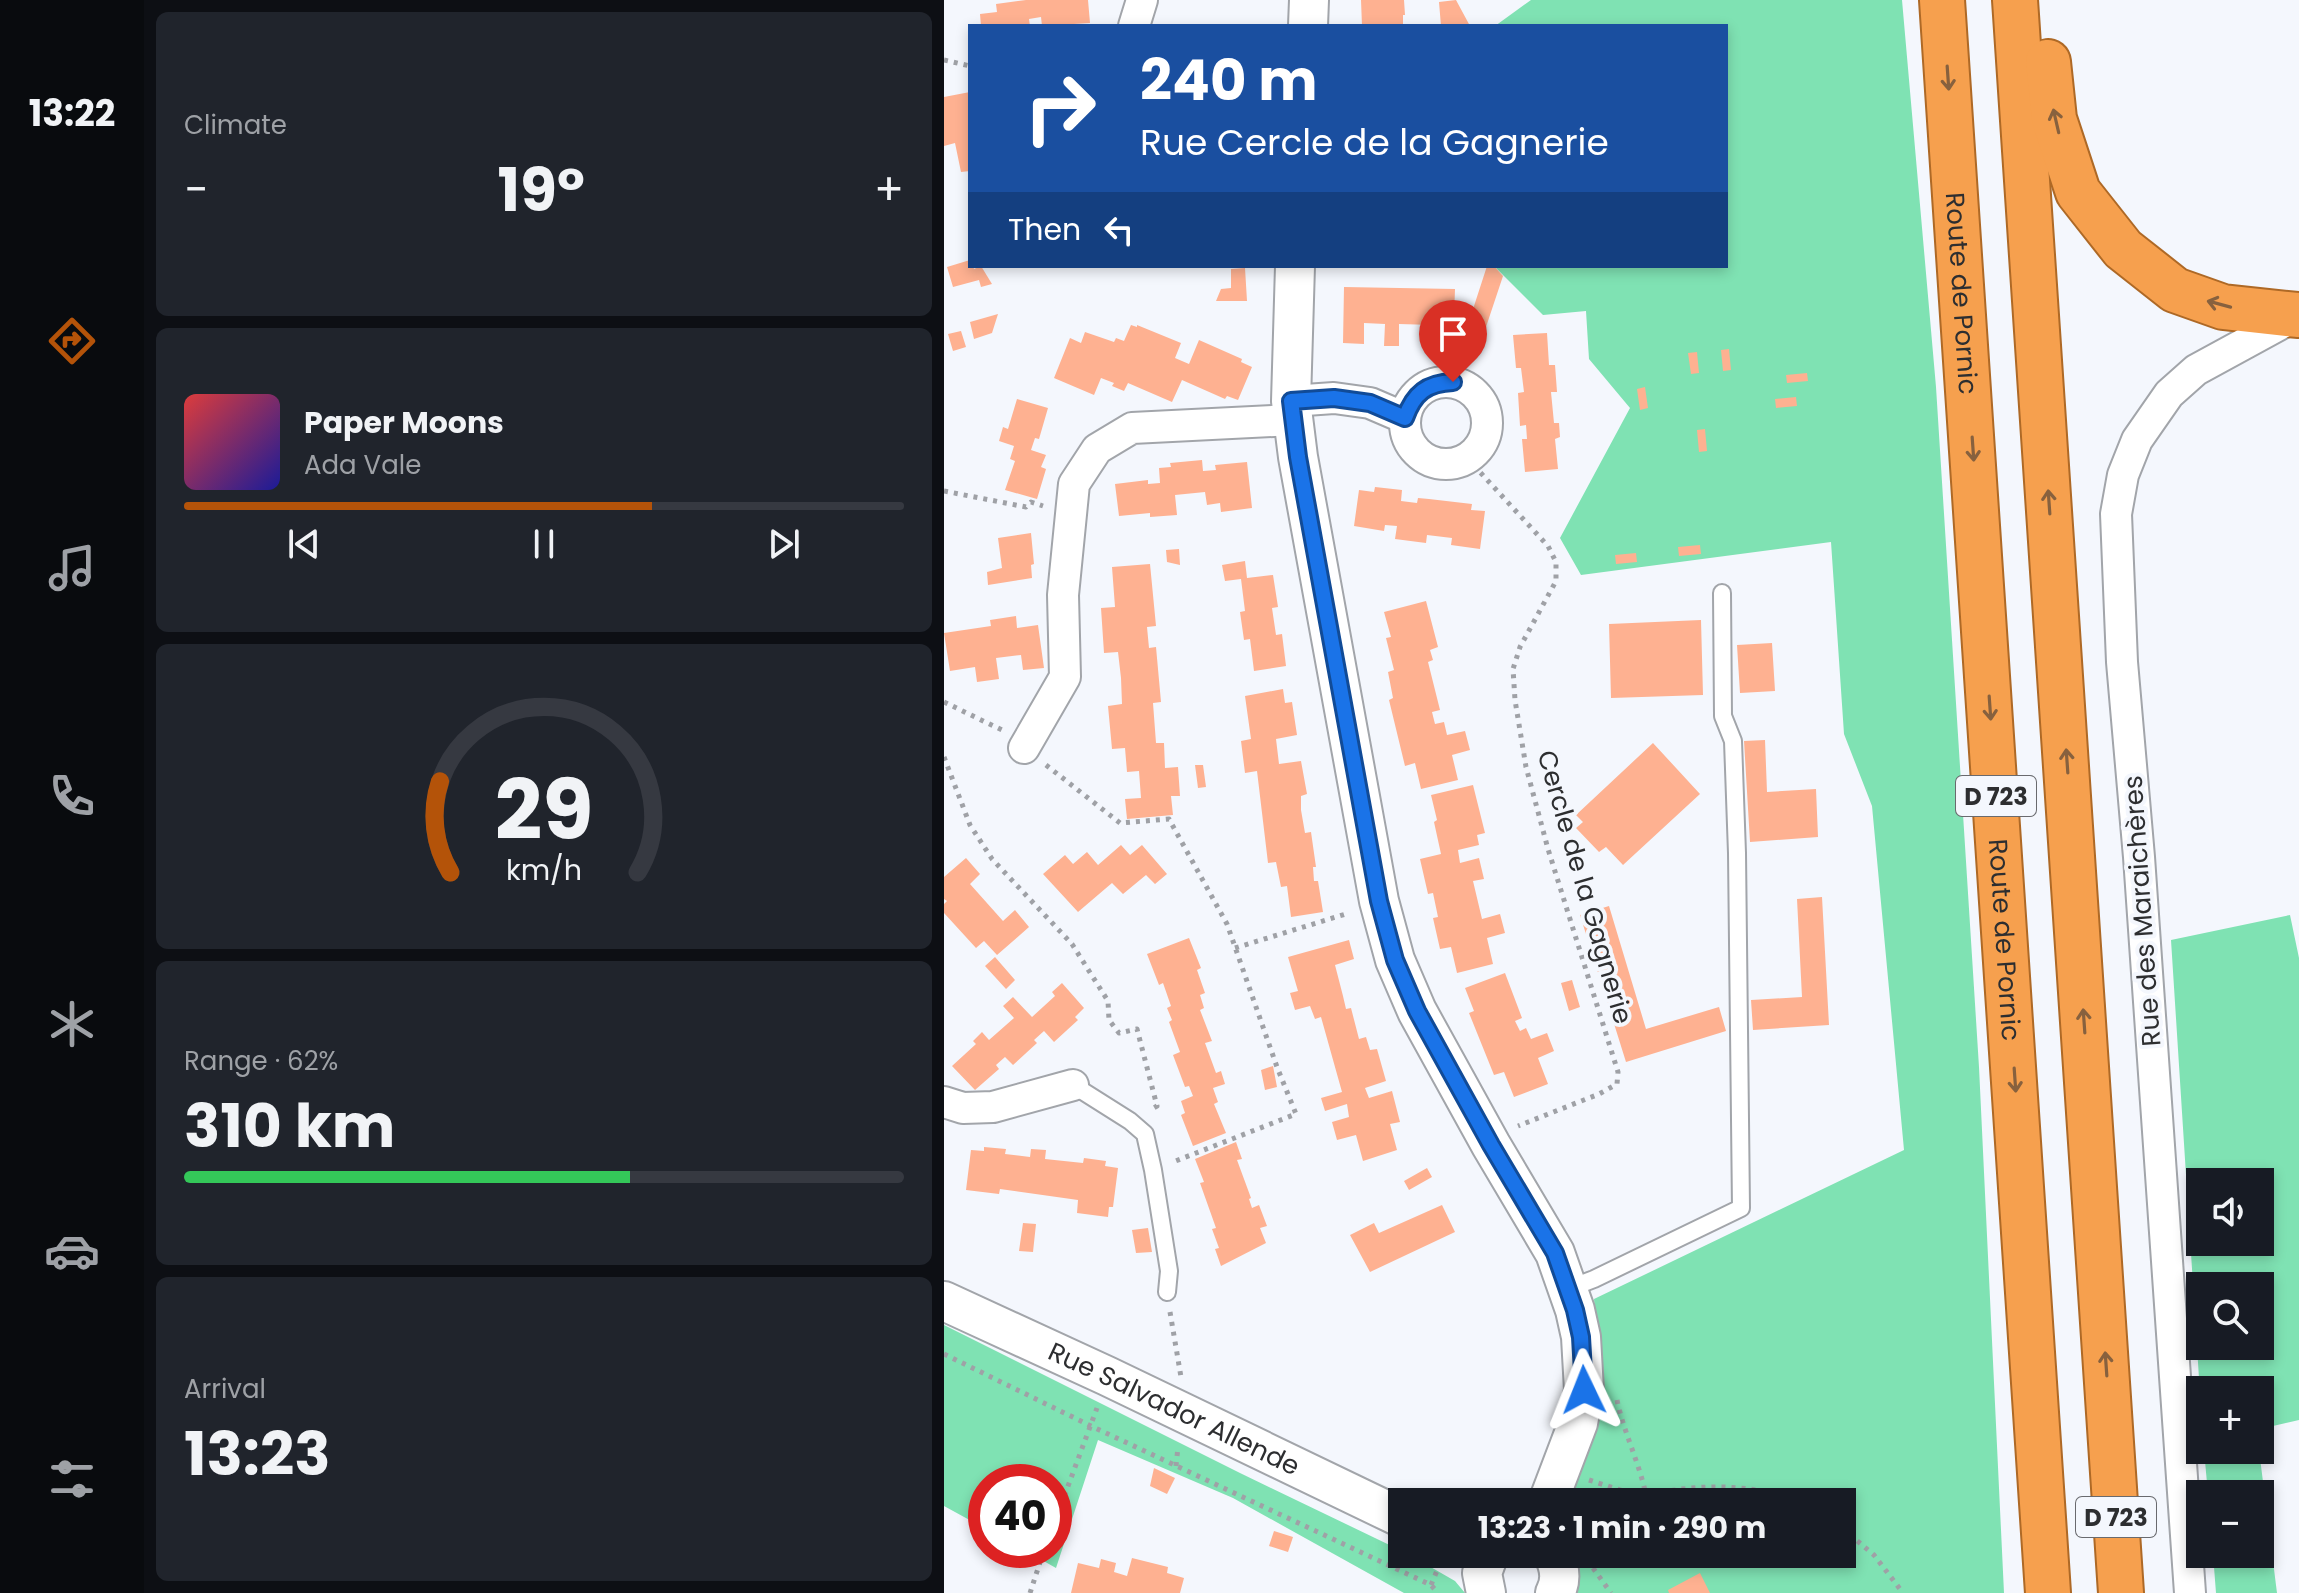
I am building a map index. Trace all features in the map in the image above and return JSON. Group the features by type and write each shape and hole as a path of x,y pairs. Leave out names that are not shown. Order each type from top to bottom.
{"highway":[{"name":"Route de Pornic","path":"1942,0 2048,1593"},
{"name":"D 723","path":"2015,0 2121,1593"},
{"path":"2040,0 2054,119 2078,192 2123,249 2175,290 2223,307 2298,315"}],"street":[{"path":"1135,24 1142,0"},
{"path":"1308,24 1309,0"},
{"path":"1295,268 1292,410 1298,457 1379,901 1395,960 1417,1011 1555,1253 1581,1337 1584,1390 1578,1423 1554,1486"},
{"name":"Rue des Maraichères","path":"2190,1593 2139,857 2122,662 2116,514 2123,475 2137,440 2169,394 2196,370 2298,315"},
{"path":"1437,382 1453,382 1469,388 1481,400 1487,415 1486,432 1479,447 1467,458 1453,464 1438,463 1424,457 1413,447 1406,433 1405,418 1411,402 1422,390 1437,382"},
{"path":"1024,748 1065,677 1063,595 1074,484 1097,449 1132,428 1292,410 1334,398 1370,403 1405,418"},
{"path":"944,1102 963,1108 993,1107 1073,1085"},
{"name":"Rue Salvador Allende","path":"944,1301 1388,1511"},
{"path":"1483,1568 1486,1593"},
{"path":"1555,1593 1560,1578 1559,1568"}],"lane":[{"path":"1568,1289 1741,1208 1737,853 1733,741 1723,716 1722,593"},
{"path":"1073,1085 1145,1134 1169,1271 1167,1292"}],"path":[{"path":"944,60 968,66"},
{"name":"Cercle de la Gagnerie","path":"1467,458 1548,546 1556,562 1556,581 1520,647 1513,669 1515,700 1526,767 1548,849 1618,1072 1617,1084 1513,1128 1491,1145"},
{"path":"944,491 1026,507 1031,502 1071,512"},
{"path":"944,702 1002,730 1120,823 1169,819 1227,924 1296,1114 1153,1170"},
{"path":"944,757 970,825 992,859 1072,944 1108,1001 1109,1020 1119,1033 1137,1029 1157,1106 1130,1121"},
{"path":"1235,948 1361,910 1379,901"},
{"path":"944,1354 1431,1585 1438,1593"},
{"path":"1072,1476 1107,1376"},
{"path":"1554,1486 1587,1488"},
{"path":"1856,1540 1874,1555 1903,1593"},
{"path":"1030,1593 1038,1568"},
{"path":"1431,1585 1438,1568"},
{"path":"1593,1568 1611,1593"}],"green space":[{"path":"1531,0 1902,0 1936,387 1979,1067 2004,1593 1536,1593 1545,1568 1856,1568 1856,1488 1571,1488 1601,1383 1594,1299 1904,1150 1872,806 1844,734 1831,542 1581,575 1560,538 1630,408 1589,359 1586,311 1543,315 1496,268 1728,268 1728,24 1498,24"},
{"path":"2290,915 2299,958 2299,1420 2274,1426 2274,1376 2199,1376 2198,1360 2274,1360 2274,1272 2192,1272 2191,1256 2274,1256 2274,1168 2186,1168 2186,1175 2171,940"},
{"path":"944,1325 1388,1544 1388,1568 1432,1568 1455,1581 1465,1593 1404,1593 1233,1498 1098,1440 1072,1519 1072,1464 968,1464 968,1519 944,1506"},
{"path":"2205,1464 2261,1464 2263,1480 2207,1480"},
{"path":"2214,1568 2274,1568 2277,1593 2216,1593"}],"building":[{"path":"1026,0 1088,0 1090,23 1042,24 1041,17 1029,19 1030,24 981,24 980,14 997,12 996,4"},
{"path":"1361,0 1404,0 1403,24 1362,24"},
{"path":"1456,0 1469,24 1441,24 1439,2"},
{"path":"968,92 968,171 961,172 955,143 944,146 944,97"},
{"path":"968,261 968,268 982,268 992,284 981,287 979,280 953,287 947,267"},
{"path":"1245,268 1247,301 1216,301 1221,289 1231,288 1231,269"},
{"path":"1486,268 1496,268 1503,276 1480,345 1463,340"},
{"path":"1344,287 1455,289 1453,346 1433,345 1433,325 1399,324 1399,346 1384,346 1385,324 1364,323 1364,344 1343,343"},
{"path":"998,314 992,333 974,339 970,322"},
{"path":"1131,325 1181,343 1175,358 1189,364 1199,340 1242,359 1241,362 1252,367 1238,400 1227,396 1225,399 1182,380 1172,402 1128,383 1124,391 1101,378 1094,395 1054,378 1070,338 1081,343 1085,332 1114,342 1116,338 1124,341"},
{"path":"961,331 966,347 953,351 948,334"},
{"path":"1547,333 1549,365 1555,365 1557,392 1551,392 1554,423 1559,423 1560,437 1555,439 1558,469 1525,472 1522,439 1527,439 1526,425 1520,426 1518,393 1524,392 1521,368 1516,368 1513,335"},
{"path":"1729,349 1731,370 1723,371 1721,350"},
{"path":"1697,352 1699,373 1691,374 1688,353"},
{"path":"1807,373 1808,381 1787,383 1786,375"},
{"path":"1645,387 1648,408 1640,410 1637,389"},
{"path":"1796,397 1797,406 1776,408 1775,399"},
{"path":"1017,399 1048,408 1039,439 1035,438 1031,450 1046,455 1041,467 1046,469 1037,499 1005,490 1015,461 1010,459 1014,446 999,441 1003,427 1008,429"},
{"path":"1705,429 1707,451 1699,452 1697,430"},
{"path":"1202,460 1203,471 1216,470 1215,465 1247,462 1252,508 1221,512 1220,503 1207,505 1205,492 1175,495 1177,515 1150,517 1150,513 1119,516 1115,484 1148,480 1148,484 1160,483 1159,468 1171,467 1170,463"},
{"path":"1375,487 1402,490 1401,501 1417,503 1418,498 1472,504 1471,510 1485,511 1480,549 1451,545 1452,538 1427,535 1426,543 1395,539 1397,526 1385,525 1384,531 1354,526 1359,490 1374,492"},
{"path":"1031,533 1032,578 988,585 987,572 1002,568 998,538"},
{"path":"1700,545 1701,554 1679,556 1678,547"},
{"path":"1179,549 1180,565 1167,562 1166,550"},
{"path":"1636,553 1637,562 1616,564 1615,555"},
{"path":"1245,561 1247,578 1273,575 1278,607 1272,608 1276,635 1282,634 1286,666 1254,671 1250,639 1244,640 1240,612 1245,611 1241,579 1225,581 1222,565"},
{"path":"1150,564 1156,626 1147,627 1149,648 1156,647 1161,702 1153,703 1156,743 1164,743 1165,768 1178,767 1180,796 1171,796 1173,815 1127,819 1125,799 1141,798 1139,771 1127,772 1125,748 1112,749 1108,706 1122,704 1121,678 1118,652 1104,653 1101,608 1115,607 1112,567"},
{"path":"1426,601 1438,647 1430,650 1433,660 1428,662 1440,710 1432,712 1435,724 1444,722 1447,735 1465,731 1470,750 1452,755 1458,780 1421,789 1415,763 1405,766 1389,700 1393,698 1388,672 1394,670 1386,638 1391,637 1384,612"},
{"path":"1016,616 1017,628 1038,625 1044,668 1023,670 1021,655 996,658 999,679 977,682 975,667 950,671 944,633 991,626 990,620"},
{"path":"1701,620 1703,695 1611,698 1609,624"},
{"path":"1772,643 1775,691 1740,693 1737,645"},
{"path":"1283,689 1285,703 1292,702 1297,735 1276,739 1279,764 1301,761 1307,794 1301,796 1301,810 1305,833 1311,832 1316,867 1313,867 1314,881 1318,881 1323,912 1291,917 1287,886 1281,887 1276,862 1268,863 1257,771 1245,773 1241,741 1251,739 1245,696"},
{"path":"1765,740 1767,792 1816,789 1818,837 1750,842 1744,741"},
{"path":"1653,743 1700,794 1623,865 1606,847 1599,852 1576,828 1583,822 1576,815"},
{"path":"1195,765 1203,765 1206,787 1198,788"},
{"path":"1473,785 1485,833 1477,835 1479,845 1458,850 1460,863 1479,858 1484,879 1473,881 1482,919 1500,914 1505,933 1487,938 1493,964 1457,973 1451,947 1440,949 1433,918 1438,917 1433,893 1428,894 1420,859 1441,854 1431,795"},
{"path":"1121,845 1130,855 1142,845 1167,874 1155,884 1146,875 1123,894 1112,883 1078,912 1043,874 1065,855 1073,864 1087,852 1098,865"},
{"path":"966,858 980,874 970,884 1003,921 1015,910 1029,927 997,955 984,941 976,948 944,913 947,901 944,899 944,877"},
{"path":"1822,897 1829,1025 1753,1030 1751,1000 1802,997 1797,899"},
{"path":"1609,906 1646,1029 1719,1007 1726,1031 1626,1062 1580,915"},
{"path":"1189,938 1201,968 1197,970 1205,993 1200,995 1204,1008 1200,1010 1212,1041 1205,1043 1216,1073 1221,1071 1225,1084 1213,1088 1218,1102 1214,1104 1226,1133 1193,1146 1181,1115 1185,1113 1181,1101 1193,1096 1189,1086 1185,1087 1173,1055 1180,1052 1169,1022 1172,1020 1167,1008 1171,1006 1147,954"},
{"path":"1349,940 1354,959 1335,965 1346,1009 1351,1008 1359,1039 1366,1037 1370,1050 1377,1049 1386,1081 1365,1088 1369,1098 1392,1091 1400,1122 1390,1124 1397,1150 1363,1161 1356,1135 1337,1140 1332,1122 1349,1117 1347,1104 1325,1111 1321,1098 1342,1092 1321,1017 1315,1019 1310,1006 1295,1010 1290,993 1298,991 1288,957"},
{"path":"995,957 1015,980 1006,989 985,966"},
{"path":"1505,973 1522,1018 1515,1021 1520,1031 1526,1028 1531,1039 1547,1033 1554,1051 1538,1058 1548,1084 1514,1097 1504,1072 1494,1075 1469,1013 1474,1011 1465,988"},
{"path":"1572,980 1580,1007 1569,1011 1561,983"},
{"path":"1062,983 1084,1008 1075,1017 1078,1020 1054,1042 1044,1031 1034,1040 1037,1043 1013,1065 1005,1057 996,1065 999,1069 975,1090 952,1066 976,1044 973,1041 982,1032 989,1040 1014,1018 1003,1006 1013,997 1032,1017 1055,996 1052,992"},
{"path":"1273,1066 1277,1087 1265,1090 1261,1070"},
{"path":"1236,1142 1242,1159 1237,1160 1252,1208 1259,1205 1267,1226 1260,1228 1266,1243 1221,1266 1212,1229 1216,1228 1195,1159"},
{"path":"984,1147 1006,1149 1005,1154 1030,1157 1031,1149 1046,1150 1045,1159 1083,1163 1084,1158 1106,1161 1105,1166 1118,1168 1113,1207 1109,1207 1108,1217 1077,1213 1078,1200 1000,1189 999,1194 966,1190 971,1150 984,1151"},
{"path":"1427,1168 1432,1177 1409,1190 1404,1181"},
{"path":"1442,1205 1455,1232 1370,1272 1350,1235 1374,1223 1379,1233"},
{"path":"1023,1223 1036,1224 1033,1252 1019,1251"},
{"path":"1148,1228 1152,1252 1136,1253 1132,1230"},
{"path":"1154,1468 1175,1478 1167,1494 1150,1486"},
{"path":"1274,1531 1293,1537 1288,1552 1269,1546"},
{"path":"1132,1558 1168,1567 1167,1573 1184,1578 1180,1593 1071,1593 1078,1563 1099,1568 1101,1559 1116,1563 1114,1572 1127,1576"},
{"path":"1700,1573 1710,1593 1669,1593 1668,1590"}],"route":[{"path":"1453,382 1437,382 1422,390 1411,402 1405,418 1370,403 1334,398 1291,401 1293,420 1379,901 1395,960 1417,1011 1555,1253 1581,1337 1584,1390"}]}
